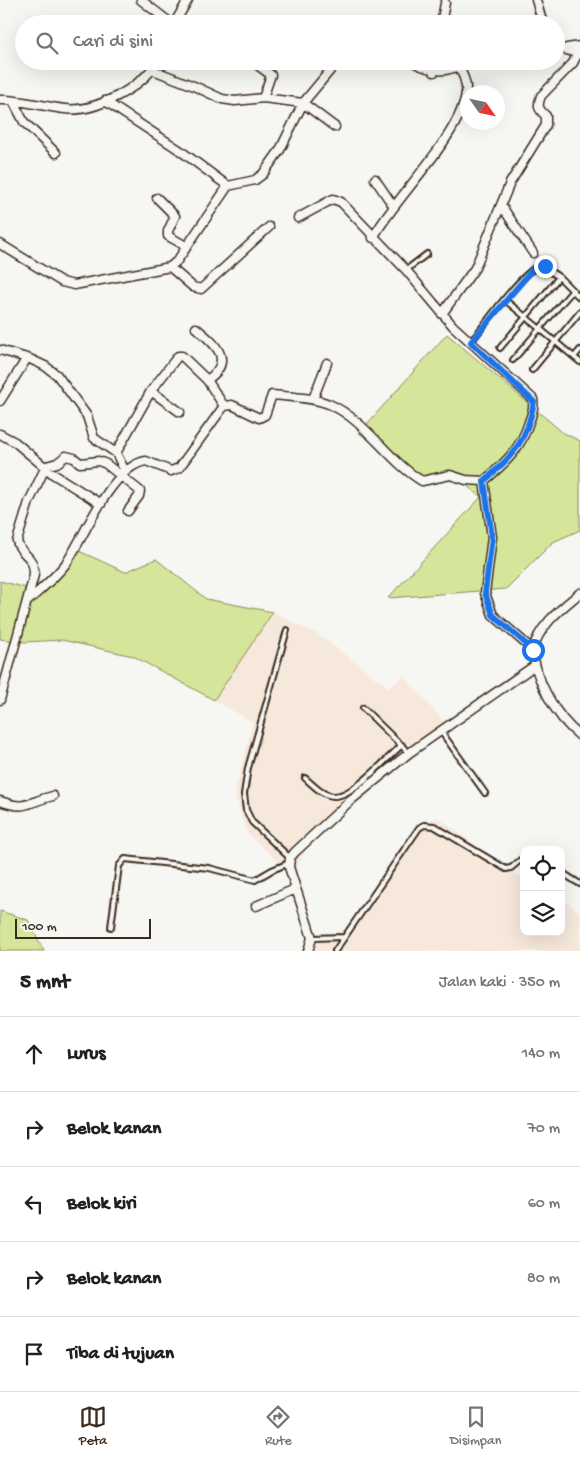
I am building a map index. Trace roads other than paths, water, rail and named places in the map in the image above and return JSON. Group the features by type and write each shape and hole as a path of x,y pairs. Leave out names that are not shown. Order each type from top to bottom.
{"street":[{"path":"141,0 161,15"},
{"path":"179,15 188,0"},
{"path":"536,0 540,15"},
{"path":"443,15 445,4"},
{"path":"442,314 475,268 510,183 546,125 546,116 539,110 538,103 541,96 573,62 579,51 565,49"},
{"path":"0,100 76,110 106,101 130,89 153,70 222,99 235,101 263,98 303,102 334,127"},
{"path":"263,98 271,75 264,70"},
{"path":"0,244 62,282 74,285 170,267 228,186 255,180 263,174 280,150 303,102 328,70"},
{"path":"430,70 434,72 444,70"},
{"path":"373,238 438,148 462,107 466,92 464,78 460,70"},
{"path":"13,101 24,122 56,153"},
{"path":"106,101 178,149 228,186"},
{"path":"375,179 394,207"},
{"path":"157,198 176,216 168,231 168,236 186,246"},
{"path":"29,600 67,562 101,504 123,474 146,461 171,471 179,468 224,406 232,405 259,418 266,415 272,395 313,399 331,405 353,421 422,481 450,475 466,480 484,481 520,446 534,402 442,314 406,270 337,200 320,206 298,218"},
{"path":"501,205 532,253"},
{"path":"170,267 193,287 201,289 269,227"},
{"path":"196,328 218,347 220,353 221,364 214,375 207,380"},
{"path":"0,350 27,358 45,366 63,381 87,416 94,438 116,453 123,474"},
{"path":"116,453 151,390 172,362 180,355 207,380 224,406"},
{"path":"0,401 27,358"},
{"path":"313,399 327,363"},
{"path":"151,390 180,412"},
{"path":"0,434 15,442 46,466 53,474 101,504"},
{"path":"0,700 29,600 34,568 31,559 18,547 17,541 29,502 46,466 57,463 66,456 74,458 80,463 99,461 123,474 140,491 139,496 128,511"},
{"path":"484,481 492,537 485,593 493,615 533,650"},
{"path":"580,593 552,618 536,640 533,650 534,666 560,717 580,735"},
{"path":"308,951 312,938 295,889 290,861 328,820 408,753 534,666"},
{"path":"0,800 17,807 24,807 36,800 53,796"},
{"path":"256,906 295,889"}],"lane":[{"path":"406,270 427,254"},
{"path":"471,342 505,300 532,270 540,264 560,277 580,298"},
{"path":"500,348 560,277"},
{"path":"513,360 572,290"},
{"path":"505,300 580,362"},
{"path":"532,370 580,312"},
{"path":"574,357 580,350"},
{"path":"111,927 119,866 125,859 209,868 255,880 290,861 252,822 246,810 244,794 248,768 287,630"},
{"path":"363,708 408,753"},
{"path":"440,730 485,793"},
{"path":"304,778 322,792 334,796 342,794 354,789 402,745"},
{"path":"336,951 419,828 424,825 434,826 506,869 511,868 520,860"},
{"path":"565,875 580,884"},
{"path":"312,938 344,937"}]}
